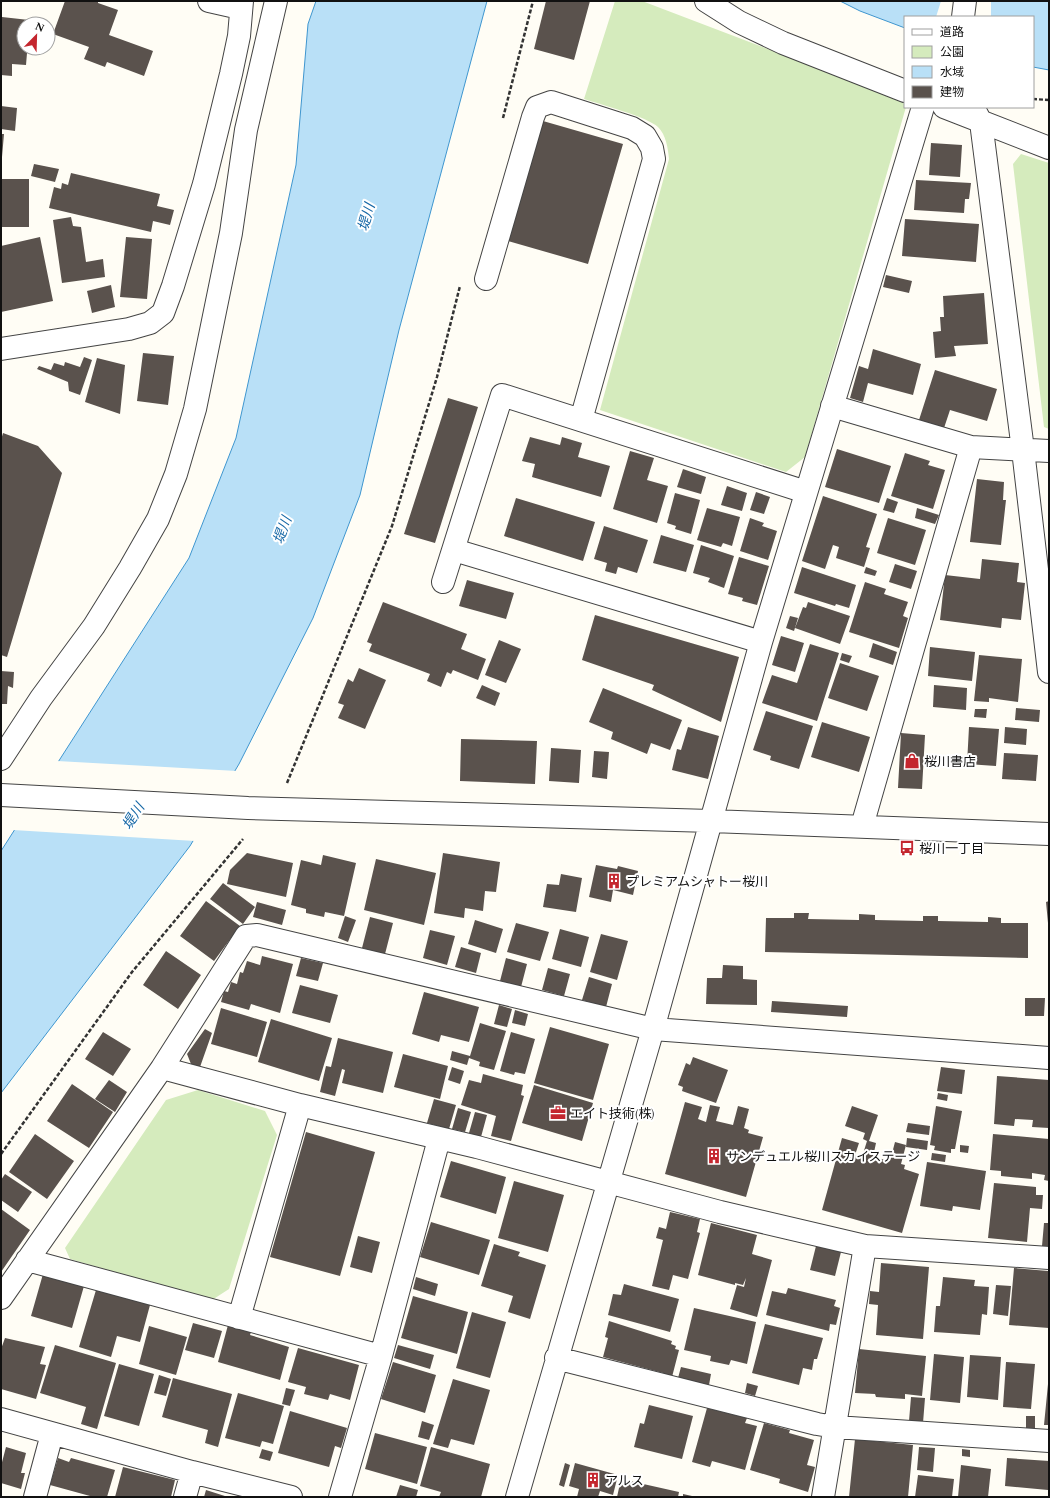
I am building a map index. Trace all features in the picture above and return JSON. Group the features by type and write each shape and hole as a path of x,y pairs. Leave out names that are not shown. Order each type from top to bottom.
{"street":[{"path":"1,349 129,329 150,324 163,313 189,238 230,82 239,36 241,5 209,1"},
{"path":"1,758 41,698 94,626 130,568 158,520 176,474 196,408 231,233 246,130 276,1"},
{"path":"706,1 739,22 783,43 904,91"},
{"path":"963,16 966,1"},
{"path":"486,279 533,116 537,107 551,102 632,128 644,136 652,148 654,159 581,420"},
{"path":"517,1497 556,1358 653,1029 761,642 923,108"},
{"path":"949,108 977,114 1049,148"},
{"path":"977,114 1023,450 1049,672"},
{"path":"443,582 502,395 806,492"},
{"path":"832,406 970,447 1049,451"},
{"path":"862,826 970,447"},
{"path":"454,550 761,642"},
{"path":"1,795 248,808 711,821 1049,834"},
{"path":"1,1298 162,1068 246,936 257,935 653,1029 1049,1058"},
{"path":"162,1068 300,1105 608,1181 720,1212 866,1246 1049,1258"},
{"path":"239,1318 300,1105"},
{"path":"340,1497 381,1356 440,1139"},
{"path":"823,1497 866,1246"},
{"path":"27,1260 381,1356"},
{"path":"556,1358 835,1427 1049,1441"},
{"path":"1,1419 192,1472 292,1497"},
{"path":"35,1497 52,1434"},
{"path":"185,1497 192,1472"}],"path":[{"path":"502,124 533,1"},
{"path":"1034,99 1049,100"},
{"path":"276,809 392,526 437,377 461,285"},
{"path":"1,1154 132,972 244,839"}],"green space":[{"path":"615,1 642,1 904,101 904,108 906,108 805,457 786,472 600,410 669,159 665,138 661,130 653,123 611,107 584,99"},
{"path":"1021,154 1049,163 1049,429 1044,427 1013,164"},
{"path":"198,1090 265,1111 277,1135 229,1289 212,1300 70,1259 65,1248 166,1100"}],"water":[{"name":"堤川","path":"316,1 487,1 399,330 360,495 313,618 239,764 190,846 1,1093 1,851 189,558 236,438 296,165 308,24"},
{"path":"840,1 1049,1 1049,70 1034,67 1034,16 904,16 904,28 860,11"}],"pier":[{"path":"941,1 991,1 991,16 936,16"},
{"path":"57,761 237,771 195,841 13,830"}],"building":[{"path":"65,1 98,1 98,3 118,10 109,35 153,51 144,76 107,62 105,67 84,59 89,47 56,35 56,26"},
{"path":"546,1 590,1 574,60 534,49"},
{"path":"2,17 16,19 16,56 27,56 26,65 12,64 12,76 1,75"},
{"path":"1,106 17,108 15,131 1,129"},
{"path":"543,121 623,144 588,264 508,241"},
{"path":"1,134 4,134 2,157 1,157"},
{"path":"931,143 962,145 960,177 929,175"},
{"path":"34,164 59,169 55,182 31,176"},
{"path":"71,173 160,194 157,206 174,210 170,225 153,221 151,232 49,208 54,187 61,189 62,183 68,185"},
{"path":"1,179 29,179 29,227 1,227"},
{"path":"916,180 971,183 969,199 965,199 964,213 914,210"},
{"path":"71,217 73,226 81,227 86,262 103,259 105,277 62,283 53,220"},
{"path":"905,219 979,224 976,262 902,256"},
{"path":"40,237 53,301 1,312 1,246"},
{"path":"126,237 152,239 147,299 120,297"},
{"path":"886,275 912,281 909,293 883,287"},
{"path":"111,285 115,307 92,313 87,291"},
{"path":"984,293 988,344 954,346 956,356 935,358 933,332 941,331 940,317 944,317 943,296"},
{"path":"873,349 921,364 913,395 868,383 863,402 850,398 859,366 868,369"},
{"path":"143,353 174,356 168,405 137,401"},
{"path":"84,357 92,360 80,395 69,391 68,382 37,369 39,366 51,370 54,363 64,366 65,362 80,367"},
{"path":"97,358 125,365 120,414 85,402"},
{"path":"935,370 997,389 987,421 950,410 944,428 919,420"},
{"path":"448,398 478,407 435,543 404,534"},
{"path":"3,433 38,446 62,473 7,657 1,655 1,440"},
{"path":"530,437 560,445 562,437 582,443 578,457 610,466 601,497 532,477 535,464 522,461"},
{"path":"837,449 891,466 879,503 825,487"},
{"path":"630,451 654,458 647,480 668,486 657,523 613,509"},
{"path":"905,453 930,461 928,465 945,470 933,509 891,496"},
{"path":"683,469 706,477 701,494 677,487"},
{"path":"977,479 1004,482 1003,500 1006,500 1001,545 970,542"},
{"path":"727,486 747,493 742,511 721,505"},
{"path":"756,492 770,497 764,514 750,510"},
{"path":"675,493 700,500 691,534 675,529 676,526 667,523"},
{"path":"823,496 877,514 866,547 870,548 864,567 836,558 839,547 833,545 825,569 802,561"},
{"path":"516,498 595,522 583,561 504,536"},
{"path":"887,498 898,502 894,513 883,510"},
{"path":"707,508 740,517 732,546 723,543 721,547 697,540"},
{"path":"917,508 939,515 935,524 915,518"},
{"path":"750,518 764,523 762,526 777,531 768,560 740,551"},
{"path":"888,518 926,530 915,565 877,553"},
{"path":"604,526 648,540 637,573 618,567 616,574 605,571 607,563 594,559"},
{"path":"661,535 694,545 686,572 653,563"},
{"path":"701,545 734,556 724,588 708,582 710,578 693,573"},
{"path":"739,557 769,566 757,605 742,601 743,598 728,594"},
{"path":"982,559 1019,563 1017,582 1025,583 1021,620 1002,618 1001,628 940,620 945,575 980,579"},
{"path":"895,564 917,571 911,589 889,582"},
{"path":"802,567 856,585 849,608 836,604 835,606 794,593"},
{"path":"866,567 877,571 875,576 864,573"},
{"path":"467,580 514,593 506,619 459,606"},
{"path":"865,582 886,589 884,594 908,602 903,616 908,618 899,648 849,632"},
{"path":"383,602 467,634 461,649 486,659 478,680 453,670 451,674 447,672 441,687 427,681 430,674 369,651 372,644 367,642"},
{"path":"808,602 850,616 840,644 795,628 803,607 806,608"},
{"path":"595,615 739,657 721,722 652,690 654,685 582,660"},
{"path":"790,616 798,618 794,631 786,628"},
{"path":"781,636 804,643 795,672 772,665"},
{"path":"499,640 521,649 506,683 485,675"},
{"path":"873,643 897,652 893,665 869,657"},
{"path":"810,644 839,653 817,721 762,703 772,675 797,683"},
{"path":"930,647 975,652 972,681 928,676"},
{"path":"842,653 852,656 849,663 840,660"},
{"path":"979,655 1022,659 1018,702 989,698 989,702 974,701"},
{"path":"840,663 879,676 867,711 828,698"},
{"path":"359,668 386,680 365,729 338,718 344,705 338,703 348,679 353,682"},
{"path":"1,671 14,672 13,688 8,686 7,704 2,704 2,707"},
{"path":"482,685 500,693 495,706 476,698"},
{"path":"934,685 967,688 966,710 933,707"},
{"path":"603,688 682,720 670,750 651,743 647,754 611,739 613,732 589,722"},
{"path":"1016,708 1040,710 1039,722 1015,720"},
{"path":"975,709 987,709 986,718 974,717"},
{"path":"766,711 813,726 799,769 770,760 771,756 753,750"},
{"path":"822,722 870,737 859,772 811,757"},
{"path":"688,727 719,736 708,779 672,770 677,749 681,750"},
{"path":"969,727 999,729 996,766 967,764"},
{"path":"1005,727 1027,729 1026,745 1004,743"},
{"name":"桜川書店","path":"901,733 925,735 922,789 898,788"},
{"path":"461,739 537,741 535,784 460,781"},
{"path":"551,748 581,750 579,783 549,781"},
{"path":"594,751 609,752 607,779 592,777"},
{"path":"1004,753 1038,755 1036,781 1002,779"},
{"path":"247,853 293,863 286,897 227,884 230,870"},
{"path":"443,853 500,862 496,892 485,891 483,911 465,908 464,918 434,913"},
{"path":"323,855 356,863 344,916 325,912 324,917 306,913 306,909 291,905 301,860 321,865"},
{"path":"376,859 436,873 424,925 364,910"},
{"name":"プレミアムシャトー桜川","path":"596,865 617,869 618,866 638,871 633,895 613,890 611,902 589,897"},
{"path":"561,874 582,878 576,912 543,907 547,884 559,885"},
{"path":"223,883 255,907 243,924 210,899"},
{"path":"206,901 240,926 214,961 180,936"},
{"path":"1049,901 1049,923 1048,923 1046,902"},
{"path":"257,902 286,910 282,925 253,917"},
{"path":"794,913 809,913 808,919 859,920 859,914 875,915 875,920 923,921 923,916 938,916 938,921 988,922 988,917 1001,918 1001,923 1028,923 1028,958 765,952 766,918 794,918"},
{"path":"345,916 356,920 348,942 338,938"},
{"path":"370,917 393,923 385,954 362,948"},
{"path":"475,920 503,929 496,953 468,944"},
{"path":"516,923 549,932 540,961 507,952"},
{"path":"560,929 589,937 581,967 552,959"},
{"path":"430,930 455,936 447,965 423,958"},
{"path":"601,934 628,941 617,980 590,972"},
{"path":"461,947 481,953 476,973 455,967"},
{"path":"166,951 201,975 178,1009 143,985"},
{"path":"262,956 293,964 280,1013 251,1004 249,1010 221,1002 224,991 228,992 231,982 237,984 240,972 243,973 247,961 260,965"},
{"path":"301,958 323,963 318,981 296,976"},
{"path":"506,958 527,964 521,987 500,981"},
{"path":"723,965 743,966 743,979 757,980 757,1005 706,1004 707,978 722,978"},
{"path":"548,968 570,974 564,996 542,990"},
{"path":"589,977 612,984 606,1007 582,1000"},
{"path":"300,985 338,995 330,1023 292,1013"},
{"path":"424,992 479,1007 469,1042 441,1035 439,1042 412,1034"},
{"path":"1025,998 1045,998 1044,1016 1025,1016"},
{"path":"772,1001 848,1006 847,1017 771,1012"},
{"path":"499,1005 512,1009 507,1027 494,1024"},
{"path":"221,1008 267,1022 257,1057 211,1044"},
{"path":"515,1010 528,1014 525,1026 512,1023"},
{"path":"271,1019 332,1038 319,1081 258,1062"},
{"path":"480,1023 506,1031 494,1070 479,1066 480,1062 469,1058 467,1065 450,1060 452,1051 470,1056"},
{"path":"550,1027 609,1044 593,1100 534,1083"},
{"path":"205,1029 212,1033 200,1067 191,1064 187,1054"},
{"path":"103,1032 131,1049 113,1076 85,1059"},
{"path":"511,1032 535,1039 525,1074 515,1072 514,1075 500,1071"},
{"path":"338,1038 393,1052 383,1093 342,1083 345,1070 342,1069 335,1096 320,1092 326,1066 331,1067"},
{"path":"403,1054 448,1066 440,1099 394,1087"},
{"path":"693,1057 728,1070 716,1103 682,1091 683,1087 678,1085 686,1063 690,1065"},
{"path":"452,1067 464,1071 460,1084 448,1080"},
{"path":"941,1067 965,1070 962,1094 937,1091"},
{"path":"483,1074 523,1085 521,1095 524,1096 511,1141 491,1136 496,1116 461,1105 469,1080 481,1083"},
{"path":"997,1076 1049,1080 1049,1128 1032,1127 1033,1120 1015,1119 1014,1126 994,1124"},
{"path":"109,1080 127,1092 115,1112 95,1099"},
{"path":"72,1084 113,1112 89,1148 47,1121"},
{"path":"534,1085 593,1103 582,1141 522,1123"},
{"path":"938,1093 948,1095 947,1101 937,1099"},
{"path":"434,1099 456,1105 449,1129 427,1123"},
{"name":"サンデュエル桜川スカイステージ","path":"685,1102 702,1107 698,1119 706,1122 710,1105 720,1107 716,1121 733,1125 738,1106 749,1109 744,1128 749,1130 748,1133 763,1137 746,1197 665,1174"},
{"path":"852,1106 878,1115 869,1141 876,1143 873,1157 890,1161 895,1142 906,1145 901,1164 905,1165 904,1169 919,1174 902,1233 822,1210 842,1138 859,1143 855,1155 862,1157 867,1141 863,1139 865,1133 845,1126"},
{"path":"936,1106 962,1111 955,1149 951,1149 951,1153 934,1150 935,1146 930,1145"},
{"path":"458,1108 471,1112 465,1132 452,1129"},
{"path":"475,1112 487,1115 481,1137 469,1133"},
{"path":"908,1123 930,1126 929,1135 906,1132"},
{"path":"306,1132 375,1152 340,1276 270,1257"},
{"path":"35,1134 74,1161 47,1199 9,1172"},
{"path":"993,1134 1049,1139 1049,1181 1044,1180 1045,1175 1032,1173 1032,1179 1001,1176 1001,1171 990,1170"},
{"path":"907,1138 928,1141 927,1150 906,1147"},
{"path":"960,1145 969,1146 968,1153 960,1152"},
{"path":"932,1153 946,1155 945,1162 931,1160"},
{"path":"451,1161 506,1177 496,1214 440,1197"},
{"path":"927,1162 986,1171 980,1210 953,1206 952,1211 920,1206"},
{"path":"5,1174 32,1192 18,1212 1,1200 1,1180"},
{"path":"514,1181 564,1195 548,1252 498,1238"},
{"path":"994,1183 1036,1187 1036,1195 1043,1195 1042,1209 1030,1208 1027,1242 988,1238"},
{"path":"1,1209 30,1230 1,1272"},
{"path":"670,1212 700,1219 697,1232 700,1233 688,1279 673,1275 669,1290 652,1286 663,1240 656,1238 659,1227 666,1229"},
{"path":"431,1222 490,1240 479,1275 420,1257"},
{"path":"711,1223 757,1235 752,1254 772,1260 757,1317 730,1309 737,1285 744,1287 746,1278 743,1285 735,1283 735,1285 698,1275"},
{"path":"1044,1223 1049,1223 1049,1247 1042,1246"},
{"path":"358,1236 380,1242 372,1273 350,1267"},
{"path":"494,1244 520,1252 518,1256 546,1265 530,1319 508,1312 513,1296 481,1286"},
{"path":"816,1246 841,1252 835,1276 810,1270"},
{"path":"881,1263 929,1267 923,1339 876,1335 878,1305 869,1304 870,1291 879,1292"},
{"path":"1014,1268 1048,1271 1049,1328 1009,1325"},
{"path":"43,1274 84,1286 72,1328 31,1316"},
{"path":"416,1277 438,1284 435,1296 413,1289"},
{"path":"943,1277 975,1280 974,1286 989,1287 987,1315 982,1314 980,1335 934,1332 936,1306 940,1306"},
{"path":"624,1284 679,1299 670,1332 608,1315 613,1294 621,1295"},
{"path":"996,1285 1011,1286 1008,1316 993,1314"},
{"path":"788,1288 836,1300 834,1306 840,1308 836,1325 830,1324 829,1331 766,1315 772,1291 786,1294"},
{"path":"96,1290 150,1305 140,1342 117,1336 111,1357 79,1347"},
{"path":"413,1296 468,1312 457,1354 401,1338"},
{"path":"694,1308 756,1322 747,1364 731,1360 729,1365 710,1361 711,1356 684,1350"},
{"path":"472,1312 506,1322 490,1378 456,1368"},
{"path":"609,1321 672,1341 671,1344 676,1346 675,1349 679,1350 672,1377 662,1375 663,1373 603,1357 608,1338 605,1337"},
{"path":"193,1323 222,1331 214,1358 185,1350"},
{"path":"765,1324 823,1338 817,1359 814,1359 812,1370 803,1368 799,1385 752,1373"},
{"path":"228,1325 251,1332 250,1335 289,1347 280,1380 218,1362"},
{"path":"149,1326 187,1337 176,1375 139,1364"},
{"path":"5,1338 45,1347 40,1364 46,1365 36,1399 1,1389 1,1349"},
{"path":"55,1345 116,1363 97,1429 81,1424 86,1407 40,1393"},
{"path":"398,1345 434,1355 430,1369 394,1358"},
{"path":"298,1348 359,1365 350,1400 330,1394 328,1400 304,1394 306,1387 288,1382"},
{"path":"859,1349 926,1356 922,1396 905,1394 905,1399 876,1397 875,1394 855,1393"},
{"path":"934,1354 964,1357 960,1403 930,1400"},
{"path":"970,1355 1001,1357 998,1400 967,1397"},
{"path":"393,1362 436,1375 425,1413 381,1399"},
{"path":"1006,1362 1035,1364 1031,1409 1003,1407"},
{"path":"119,1364 154,1374 139,1426 104,1416"},
{"path":"681,1367 711,1374 709,1385 678,1378"},
{"path":"159,1375 171,1379 166,1396 154,1393"},
{"path":"173,1378 232,1394 218,1447 205,1443 208,1430 162,1417"},
{"path":"453,1379 490,1390 474,1445 451,1439 448,1448 433,1444"},
{"path":"747,1383 758,1386 755,1396 745,1393"},
{"path":"1048,1384 1049,1425 1044,1425"},
{"path":"286,1388 295,1390 290,1406 282,1404"},
{"path":"238,1393 284,1406 273,1444 262,1441 260,1447 225,1438"},
{"path":"911,1397 925,1398 923,1423 909,1421"},
{"path":"649,1405 693,1416 682,1459 634,1447 640,1423 644,1424"},
{"path":"707,1408 747,1418 745,1423 757,1426 745,1470 712,1461 710,1467 692,1462"},
{"path":"290,1411 347,1428 341,1448 335,1446 329,1467 278,1453"},
{"path":"1026,1416 1035,1416 1035,1429 1026,1429"},
{"path":"422,1421 434,1425 429,1440 418,1437"},
{"path":"764,1423 790,1430 789,1433 814,1440 807,1465 815,1467 808,1492 779,1483 780,1479 750,1470"},
{"path":"375,1433 427,1447 417,1484 365,1469"},
{"path":"855,1439 913,1445 908,1497 849,1497"},
{"path":"6,1447 26,1453 21,1473 25,1473 21,1489 1,1483 1,1466"},
{"path":"431,1447 490,1464 481,1497 439,1497 441,1492 420,1486"},
{"path":"919,1447 935,1448 933,1472 917,1470"},
{"path":"262,1449 273,1452 270,1461 259,1458"},
{"path":"962,1449 970,1450 970,1457 962,1456"},
{"path":"58,1458 69,1462 71,1458 115,1470 107,1497 90,1497 50,1485"},
{"path":"1007,1458 1049,1461 1048,1490 1005,1486"},
{"path":"565,1463 570,1465 564,1487 559,1485"},
{"name":"アルス","path":"575,1463 618,1475 613,1495 600,1491 598,1497 577,1497 579,1489 569,1486"},
{"path":"961,1465 991,1469 988,1497 958,1497"},
{"path":"123,1467 175,1480 171,1497 115,1497"},
{"path":"918,1475 954,1479 952,1497 915,1497"},
{"path":"621,1479 679,1492 678,1497 617,1497"},
{"path":"400,1485 418,1490 416,1497 396,1497"},
{"path":"206,1490 228,1497 204,1497"},
{"path":"683,1494 692,1496 692,1497 683,1497"}],"place":[{"name":"桜川書店","path":"912,761"},
{"name":"桜川一丁目","path":"907,848"},
{"name":"プレミアムシャトー桜川","path":"614,881"},
{"name":"エイト技術(株)","path":"558,1113"},
{"name":"サンデュエル桜川スカイステージ","path":"714,1156"},
{"name":"アルス","path":"593,1480"}]}
